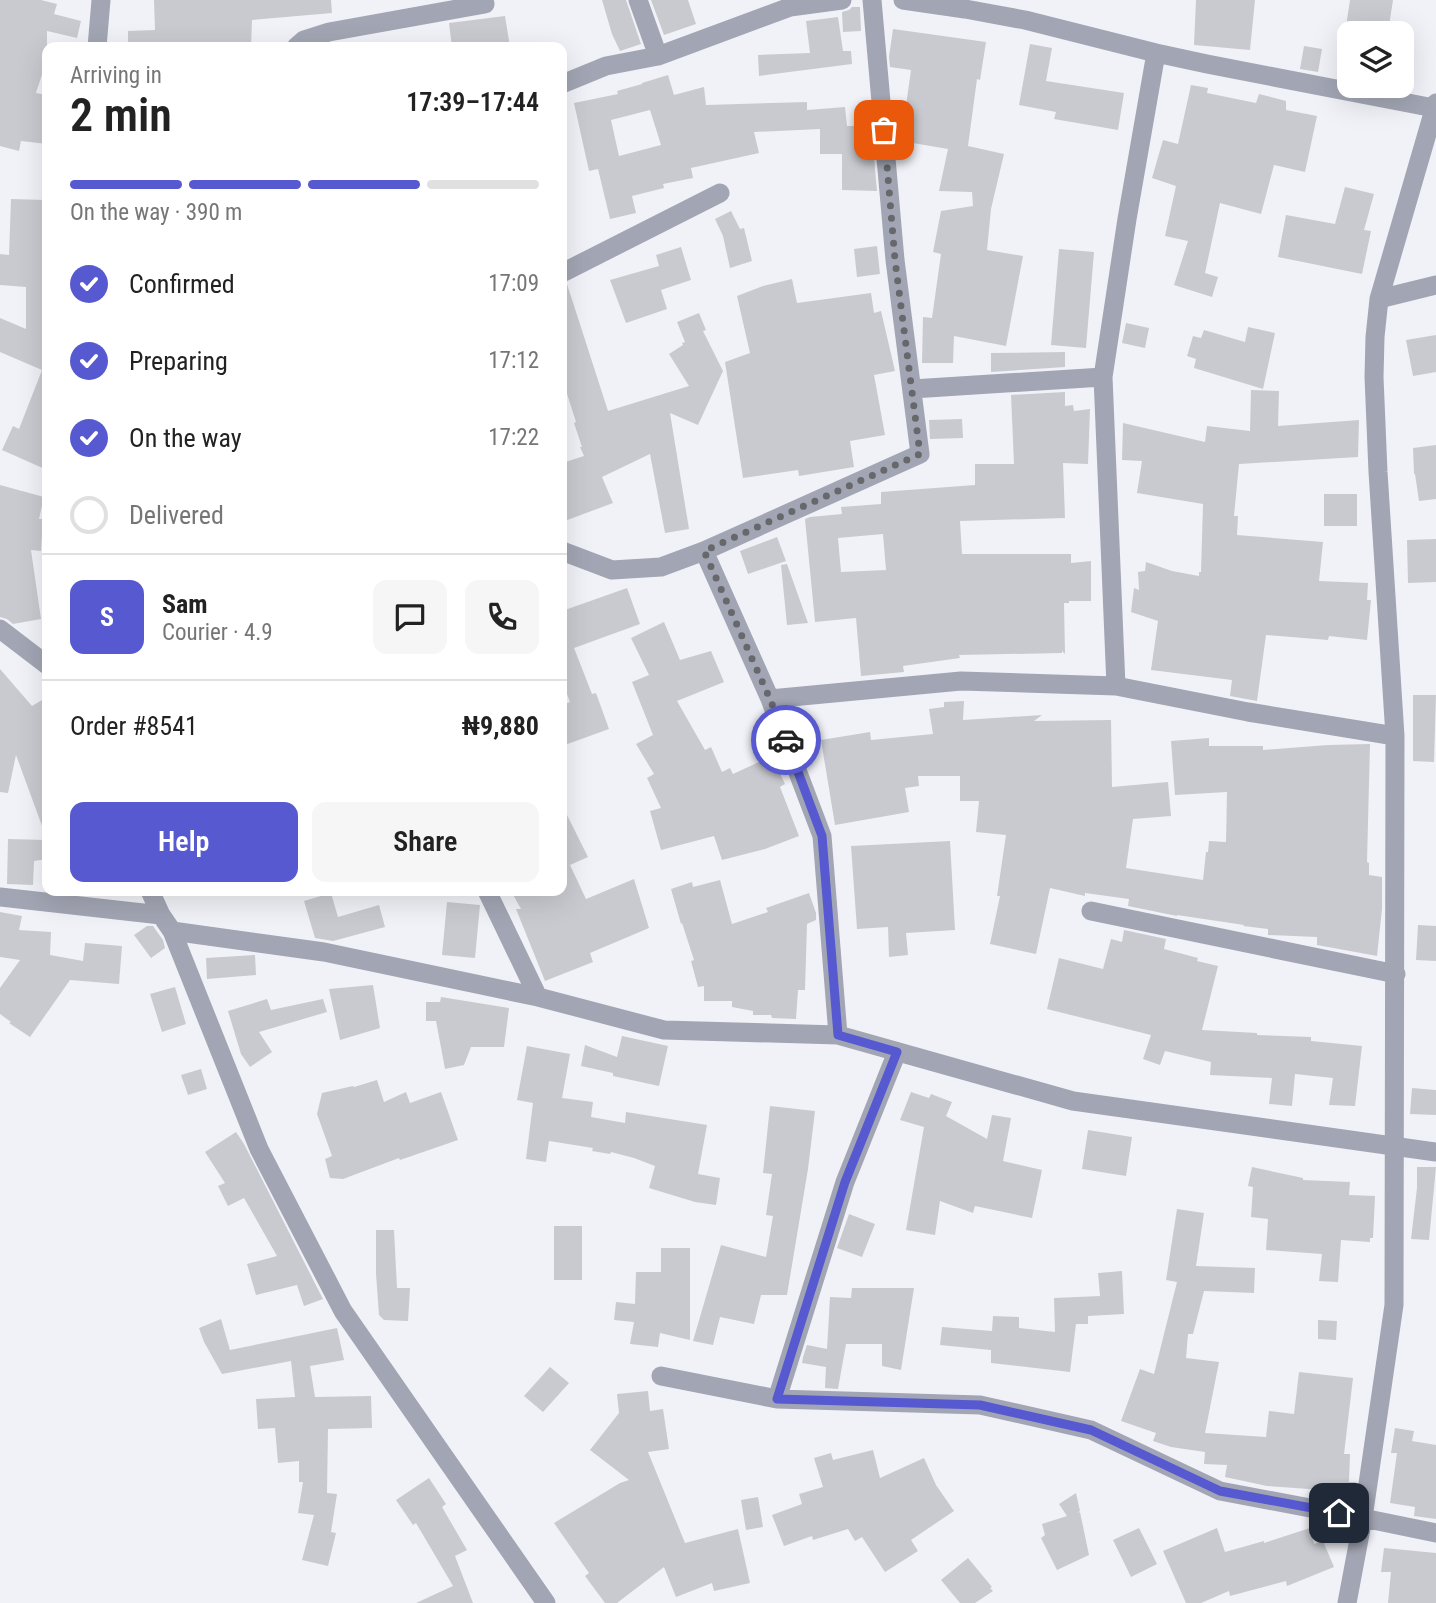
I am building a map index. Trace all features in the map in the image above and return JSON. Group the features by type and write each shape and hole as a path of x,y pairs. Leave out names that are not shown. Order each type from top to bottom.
{"street":[{"path":"97,42 101,0"},
{"path":"638,0 658,55"},
{"path":"567,81 606,66 658,55 790,7 842,0"},
{"path":"567,553 612,570 661,567 704,551 920,454 895,260 872,0"},
{"path":"903,0 1025,20 1156,53 1435,106 1379,299 1374,337 1378,472 1395,736 1394,1305 1363,1518 1347,1603"},
{"path":"302,42 329,32 485,5"},
{"path":"1116,685 1103,377 1156,53"},
{"path":"567,270 720,192"},
{"path":"1379,299 1436,285"},
{"path":"912,389 1103,377"},
{"path":"704,551 770,699 822,836 838,1035"},
{"path":"0,629 42,661"},
{"path":"770,699 961,681 1116,685 1248,712 1395,736"},
{"path":"152,896 172,931 259,1149 343,1311 547,1603"},
{"path":"488,896 538,997"},
{"path":"0,897 161,915"},
{"path":"1091,911 1396,974"},
{"path":"172,931 324,952 538,997 664,1030 838,1035 1073,1101 1436,1152"},
{"path":"777,1399 845,1182 897,1052"},
{"path":"661,1376 777,1399 980,1405 1091,1430 1220,1491 1436,1533"}],"building":[{"path":"0,0 41,0 57,4 54,14 81,21 77,38 47,31 47,42 42,42 42,74 36,93 42,94 42,143 21,141 19,151 0,146"},
{"path":"154,0 331,0 332,13 252,20 251,42 128,42 128,31 155,30"},
{"path":"602,0 626,0 641,44 620,51"},
{"path":"651,0 688,0 696,24 664,35"},
{"path":"1196,0 1255,0 1250,50 1194,45"},
{"path":"1350,0 1393,0 1390,21 1347,21"},
{"path":"852,7 860,7 861,31 843,32 842,12"},
{"path":"505,16 509,42 451,42 449,23"},
{"path":"838,17 843,51 851,51 852,64 759,76 758,55 810,53 806,21"},
{"path":"893,29 986,42 980,80 977,79 968,146 1004,154 991,209 987,250 1023,256 1006,346 954,336 953,363 922,363 923,317 932,318 941,254 933,252 941,211 973,206 972,192 939,191 948,149 901,141 911,70 890,67"},
{"path":"1030,44 1052,48 1046,81 1124,93 1118,130 1054,119 1056,112 1019,105"},
{"path":"1304,46 1322,49 1318,72 1300,69"},
{"path":"668,75 674,95 704,87 706,105 807,102 807,110 845,107 847,126 866,126 866,136 872,136 877,191 842,190 842,154 820,154 820,129 754,132 759,153 691,168 693,178 663,184 664,188 632,196 636,213 610,219 598,169 589,171 574,103 618,94 617,91","holes":["650,110 661,145 619,156 611,120"]},
{"path":"1191,85 1208,88 1207,93 1256,103 1259,94 1286,101 1286,110 1317,116 1305,172 1274,165 1261,214 1220,203 1205,273 1218,277 1212,297 1174,285 1188,241 1165,236 1176,186 1152,178 1163,140 1178,144"},
{"path":"1345,187 1374,194 1364,230 1371,231 1362,274 1278,257 1286,215 1335,224"},
{"path":"11,199 42,200 42,370 0,352 0,318 26,329 26,287 0,285 0,254 9,255"},
{"path":"731,211 740,229 744,228 752,261 730,268 723,236 715,219"},
{"path":"877,246 880,274 857,277 854,249"},
{"path":"681,247 691,280 661,290 667,309 626,323 610,280 659,266 656,255"},
{"path":"1059,249 1094,252 1086,348 1051,345"},
{"path":"792,279 797,303 871,293 874,313 881,311 895,371 874,375 885,435 850,441 854,467 799,476 798,470 743,478 725,362 750,353 737,296"},
{"path":"567,284 608,411 689,386 669,354 685,342 677,322 699,313 706,330 703,331 723,371 698,425 670,413 689,529 665,533 650,454 602,477 613,503 567,520 567,461 584,456 574,423 576,422 567,394"},
{"path":"1126,323 1149,328 1145,348 1122,343"},
{"path":"1248,327 1275,333 1263,389 1194,368 1196,359 1187,356 1193,336 1201,338 1204,330 1245,342"},
{"path":"1436,335 1436,372 1413,376 1406,340"},
{"path":"1065,352 1065,367 991,372 991,353"},
{"path":"42,370 42,468 2,450 13,426 19,429"},
{"path":"1251,390 1279,391 1278,426 1359,420 1358,457 1239,464 1234,516 1238,516 1237,535 1323,542 1319,581 1368,583 1367,600 1371,600 1367,640 1329,636 1328,640 1266,635 1257,701 1230,696 1232,680 1151,670 1158,621 1131,612 1134,588 1139,590 1138,572 1145,571 1146,562 1199,576 1203,504 1137,493 1142,461 1122,460 1123,423 1205,442 1207,426 1250,431"},
{"path":"1065,392 1065,406 1073,405 1074,411 1090,409 1088,464 1063,463 1065,518 960,521 962,554 1071,554 1071,563 1091,561 1091,601 1064,603 1065,654 1062,651 959,655 960,658 903,666 904,672 861,676 856,618 815,622 805,519 842,514 841,507 881,504 881,492 975,485 975,464 1014,464 1011,395","holes":["883,534 886,570 841,572 838,538"]},
{"path":"962,419 963,438 930,439 929,420"},
{"path":"1436,445 1436,499 1419,501 1413,448"},
{"path":"0,485 42,496 39,519 42,519 42,535 41,551 31,550 41,619 13,624 0,617"},
{"path":"1324,494 1357,494 1357,526 1324,526"},
{"path":"777,537 786,561 748,574 740,551"},
{"path":"1436,539 1436,582 1408,583 1407,540"},
{"path":"787,564 808,623 787,625 781,565"},
{"path":"627,588 640,624 574,648 592,694 596,693 609,729 567,744 567,703 570,702 567,694 567,609"},
{"path":"664,622 680,660 711,651 724,682 677,701 705,750 711,747 722,772 730,768 733,774 772,756 785,784 780,787 799,836 765,849 722,860 714,836 661,850 650,811 661,808 647,778 654,774 636,744 653,735 632,682 649,675 631,638"},
{"path":"0,669 32,706 42,700 42,826 16,755 8,793 0,792"},
{"path":"1413,695 1436,695 1434,762 1413,761"},
{"path":"964,701 963,720 1042,715 1034,721 1111,720 1112,787 1168,782 1171,816 1133,819 1126,868 1203,880 1209,841 1226,842 1227,792 1175,795 1171,741 1209,738 1209,746 1263,746 1263,750 1370,744 1367,862 1369,875 1382,877 1377,956 1317,945 1317,937 1268,935 1268,929 1128,906 1129,899 1085,893 1085,896 1050,888 1036,954 990,944 1000,896 997,896 1006,835 976,832 979,801 960,801 960,776 918,776 919,786 905,788 909,812 835,825 821,740 870,732 871,740 933,734 929,709 944,707 944,702"},
{"path":"567,815 588,857 570,865 586,899 634,879 649,928 590,953 593,962 545,981 516,909 521,909 514,896 567,896"},
{"path":"8,839 42,840 42,860 34,861 33,885 7,884"},
{"path":"950,841 955,930 906,933 908,955 889,957 888,927 857,929 851,846"},
{"path":"720,880 732,924 768,912 766,908 809,893 816,920 807,924 805,990 798,990 796,1019 753,1015 753,1011 732,1007 732,1001 704,1001 704,986 698,987 691,961 694,960 671,889 692,882 693,887"},
{"path":"332,896 338,917 379,905 385,927 333,941 315,938 304,901"},
{"path":"447,902 480,905 475,958 442,955"},
{"path":"0,912 22,916 19,930 51,932 50,955 83,961 85,943 122,946 119,984 70,980 30,1037 0,1014 0,988 20,960 0,957"},
{"path":"1418,925 1436,926 1436,961 1416,960"},
{"path":"147,926 153,926 165,948 151,958 134,935"},
{"path":"1124,930 1166,939 1164,949 1218,966 1202,1030 1311,1037 1311,1041 1362,1046 1355,1106 1329,1105 1333,1078 1295,1074 1292,1106 1269,1104 1272,1078 1210,1075 1211,1062 1165,1051 1160,1065 1143,1059 1151,1035 1047,1009 1059,958 1103,969 1111,939 1122,942"},
{"path":"255,955 256,975 207,979 206,958"},
{"path":"373,985 380,1028 340,1040 329,989"},
{"path":"175,987 186,1024 162,1032 150,994"},
{"path":"441,997 509,1008 504,1047 471,1047 464,1065 445,1069 436,1021 426,1021 426,1002 440,1002"},
{"path":"267,999 271,1010 323,999 327,1012 259,1032 272,1052 250,1067 241,1054 228,1011"},
{"path":"622,1036 668,1046 659,1086 581,1066 585,1045 617,1057"},
{"path":"527,1046 570,1054 562,1098 593,1102 591,1117 625,1123 626,1112 707,1125 698,1174 720,1178 716,1205 695,1202 649,1188 655,1166 611,1152 592,1151 593,1148 549,1141 546,1162 526,1159 533,1103 517,1100"},
{"path":"201,1069 207,1089 188,1095 181,1075"},
{"path":"377,1080 384,1102 406,1092 410,1103 441,1092 458,1140 343,1179 330,1178 325,1159 332,1156 317,1114 322,1093"},
{"path":"1412,1088 1436,1090 1436,1115 1410,1114"},
{"path":"911,1092 929,1098 931,1094 952,1102 946,1116 987,1139 992,1115 1011,1118 1003,1161 1042,1170 1032,1218 975,1206 973,1213 940,1201 935,1235 906,1230 924,1127 900,1120"},
{"path":"770,1106 815,1111 787,1295 761,1295 754,1324 720,1317 713,1345 693,1341 721,1245 766,1257 773,1216 766,1215 772,1174 763,1173"},
{"path":"1088,1130 1132,1137 1126,1176 1082,1169"},
{"path":"236,1132 323,1299 304,1306 297,1285 256,1295 247,1264 277,1256 244,1198 228,1206 218,1186 225,1183 205,1152"},
{"path":"1252,1167 1303,1180 1350,1182 1349,1195 1375,1196 1373,1238 1370,1238 1370,1242 1341,1240 1338,1282 1319,1281 1322,1254 1266,1250 1268,1219 1251,1217 1253,1187 1248,1186"},
{"path":"1417,1167 1436,1167 1429,1240 1411,1239"},
{"path":"1177,1209 1204,1213 1196,1266 1255,1268 1254,1293 1204,1291 1193,1334 1188,1334 1186,1358 1219,1362 1205,1433 1266,1437 1269,1411 1294,1414 1299,1372 1353,1378 1344,1454 1350,1454 1349,1482 1356,1482 1353,1499 1323,1498 1323,1490 1267,1486 1225,1477 1227,1465 1204,1464 1205,1452 1171,1447 1153,1441 1156,1433 1121,1421 1140,1369 1154,1374 1177,1282 1166,1280"},
{"path":"849,1214 875,1224 862,1257 837,1248"},
{"path":"554,1226 582,1226 582,1280 554,1280"},
{"path":"376,1230 394,1230 397,1288 410,1288 408,1321 384,1320 379,1315"},
{"path":"661,1248 690,1248 690,1340 660,1333 658,1347 630,1344 634,1322 614,1320 616,1302 635,1304 636,1272 661,1272"},
{"path":"1122,1271 1124,1314 1088,1316 1088,1324 1076,1324 1070,1372 991,1363 991,1350 940,1345 942,1327 992,1331 993,1316 1019,1317 1019,1328 1055,1332 1054,1298 1100,1296 1098,1273"},
{"path":"852,1288 914,1288 901,1370 882,1366 882,1344 846,1344 838,1389 825,1388 826,1367 802,1363 803,1357 807,1345 827,1349 830,1297 851,1298"},
{"path":"221,1319 230,1350 337,1328 344,1360 310,1366 315,1397 371,1396 372,1428 328,1429 327,1493 337,1494 331,1532 336,1533 328,1566 302,1560 314,1515 298,1513 303,1482 299,1482 299,1461 278,1463 275,1428 258,1429 256,1399 295,1397 291,1361 222,1374 199,1328"},
{"path":"1318,1320 1337,1321 1336,1340 1318,1339"},
{"path":"550,1367 569,1383 543,1412 524,1396"},
{"path":"648,1391 650,1411 663,1409 669,1449 648,1452 685,1543 738,1529 750,1583 714,1591 712,1583 676,1597 664,1567 617,1603 605,1603 585,1576 589,1573 554,1523 629,1480 590,1450 619,1413 617,1394"},
{"path":"1395,1428 1414,1431 1412,1441 1436,1445 1436,1519 1414,1516 1415,1507 1390,1503 1397,1453 1391,1453"},
{"path":"873,1450 880,1478 924,1458 936,1485 954,1511 911,1540 918,1551 885,1572 862,1537 855,1541 848,1529 813,1540 812,1536 784,1546 772,1515 802,1504 799,1494 823,1487 814,1458 831,1453 833,1460"},
{"path":"429,1478 446,1504 442,1507 467,1550 455,1556 473,1603 416,1603 453,1586 416,1523 413,1525 396,1500"},
{"path":"1076,1493 1080,1511 1077,1513 1080,1512 1089,1555 1057,1570 1041,1538 1045,1535 1042,1524 1067,1516 1059,1504"},
{"path":"758,1497 763,1527 746,1530 741,1500"},
{"path":"1139,1528 1157,1564 1131,1577 1113,1540"},
{"path":"1217,1528 1225,1552 1310,1528 1314,1544 1323,1541 1334,1567 1287,1586 1286,1581 1230,1596 1229,1591 1201,1603 1186,1603 1163,1551"},
{"path":"1384,1548 1436,1553 1436,1603 1388,1603 1391,1572 1381,1572"},
{"path":"968,1558 993,1591 975,1603 960,1603 941,1580"}],"way so far":[{"path":"786,740 704,551 920,454 895,260 884,130"}],"route":[{"path":"786,740 822,836 838,1035 897,1052 845,1182 777,1399 980,1405 1091,1430 1220,1491 1339,1513"}]}
